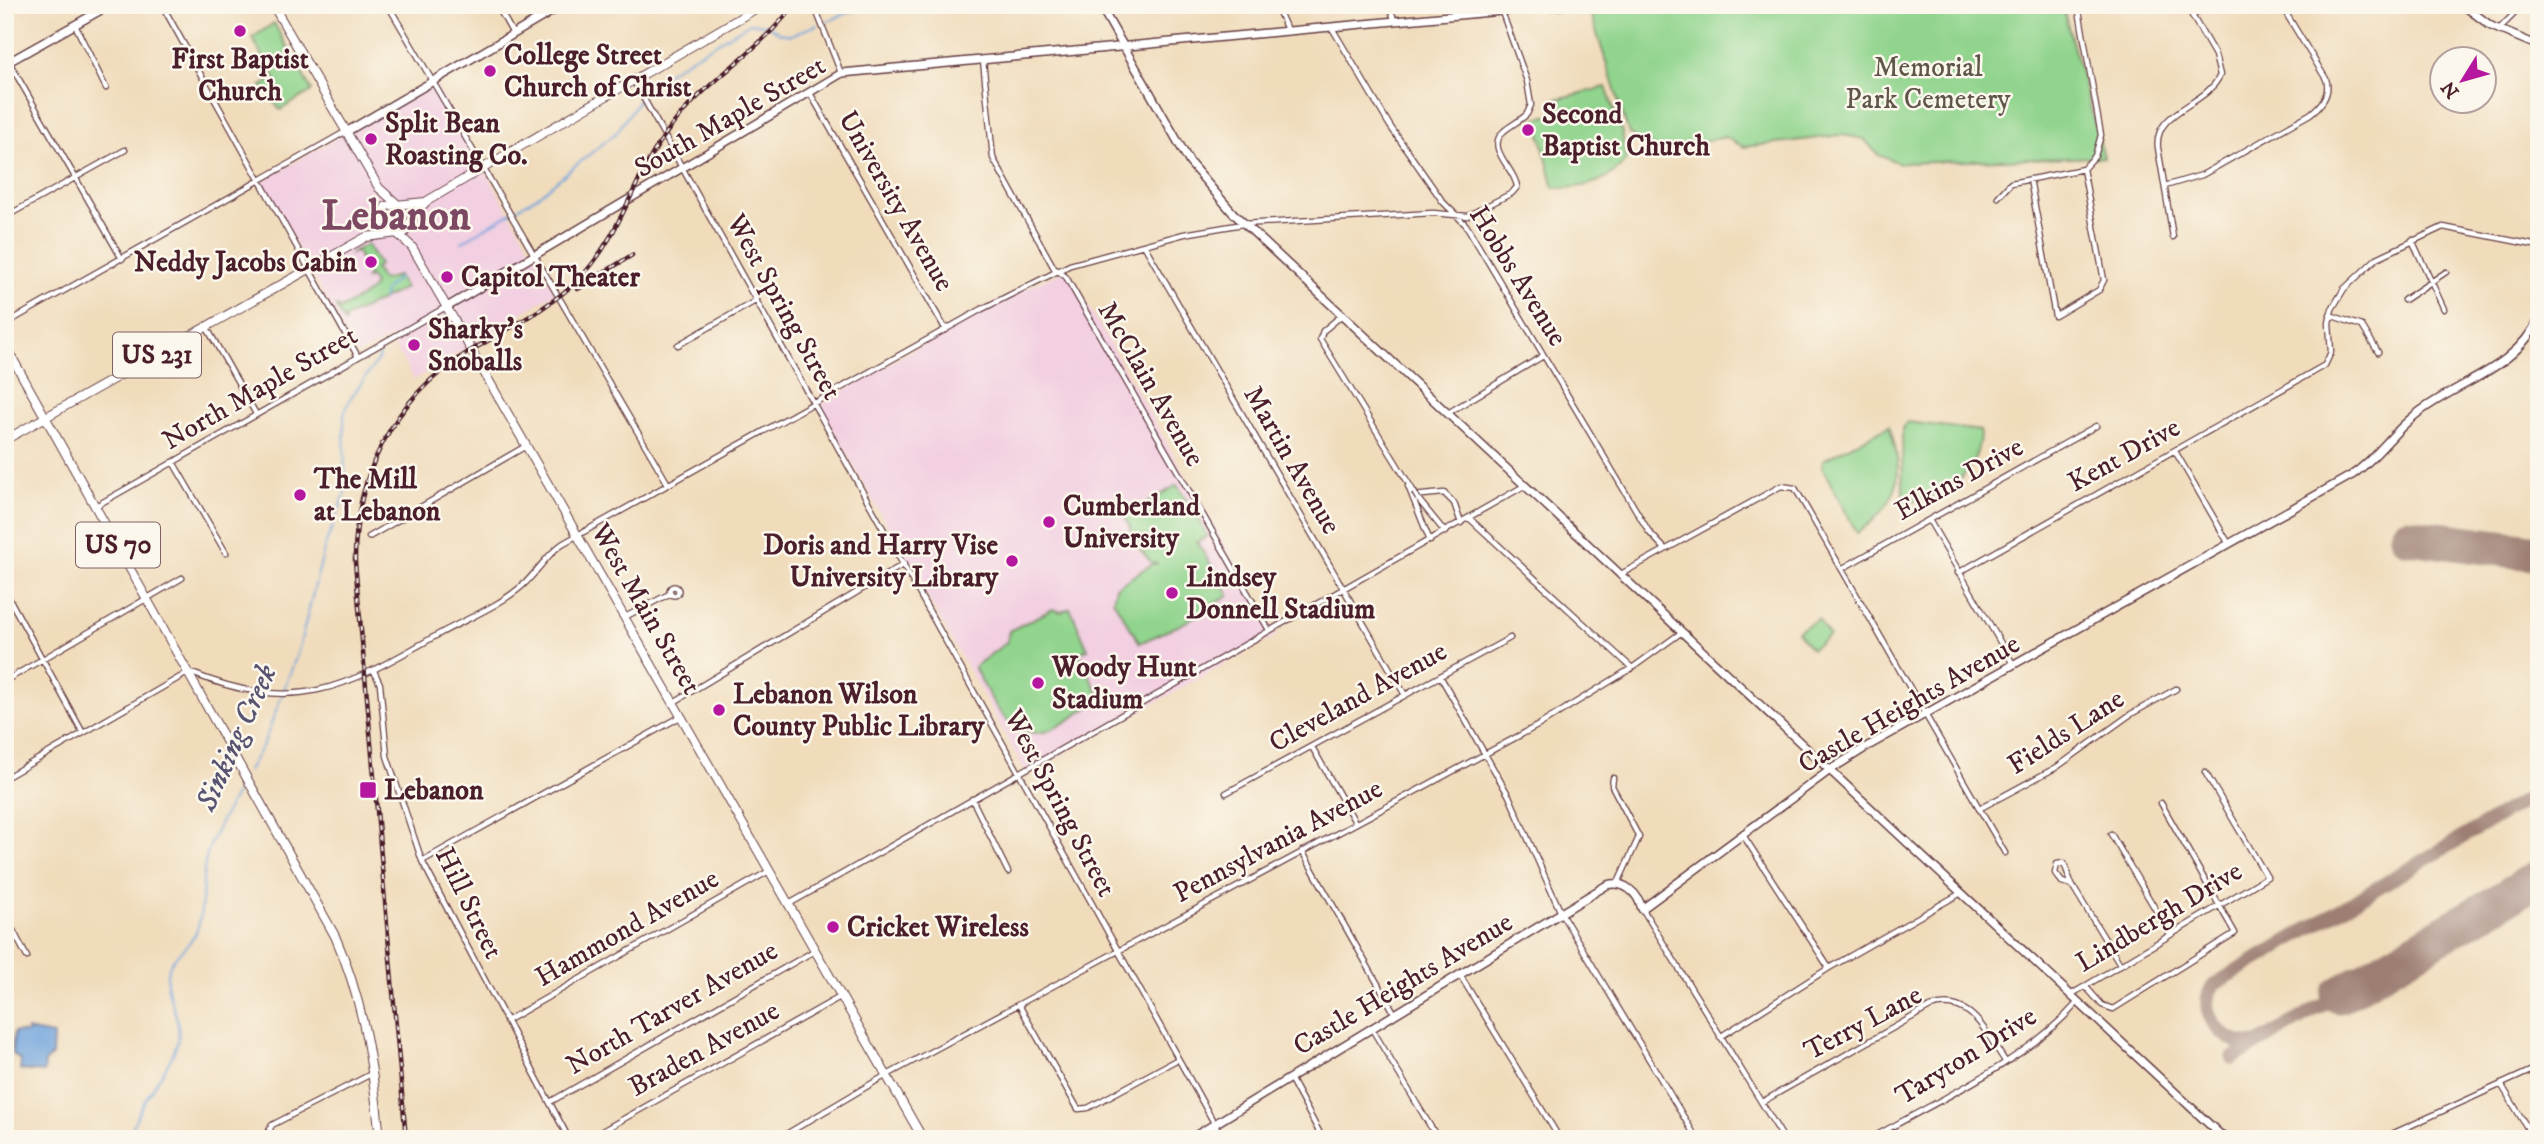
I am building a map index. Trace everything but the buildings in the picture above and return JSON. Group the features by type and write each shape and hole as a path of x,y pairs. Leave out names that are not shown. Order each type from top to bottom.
{"main road":[{"path":"399,235 427,201 635,83 751,8 762,5"},
{"path":"275,8 379,188 410,210 411,223"},
{"path":"379,188 381,215 388,233"},
{"path":"399,203 427,201"},
{"name":"US 231","path":"366,237 381,215 399,203"},
{"name":"West Main Street","path":"411,223 412,247"},
{"name":"US 231","path":"5,440 366,237 388,233 399,235"},
{"name":"West Main Street","path":"399,235 412,247 447,307 923,1139"},
{"name":"US 70","path":"5,345 260,798 321,908 345,958 360,999 374,1073 380,1139"}],"street":[{"path":"110,5 7,63 122,259"},
{"path":"162,5 357,355"},
{"path":"275,8 287,5"},
{"path":"388,5 668,484"},
{"path":"496,5 514,35"},
{"path":"5,324 261,182 563,5"},
{"path":"814,5 842,74"},
{"path":"1100,5 1200,177 1243,224 2225,1139"},
{"path":"1276,5 1288,32"},
{"path":"1388,5 1396,21"},
{"name":"South Maple Street","path":"447,307 842,74 1565,5"},
{"path":"1998,197 2011,183 2083,169 2095,156 2101,135 2078,5"},
{"path":"2173,237 2157,139 2161,127 2209,92 2220,75 2216,55 2186,5"},
{"path":"2193,15 2209,5"},
{"path":"2165,186 2202,175 2310,114 2324,100 2328,86 2326,79 2281,5"},
{"path":"2463,5 2498,30 2539,46"},
{"path":"2498,30 2523,5"},
{"path":"5,778 189,672 273,694 305,694 342,685 374,671 518,589 550,552 1057,270 1144,245 1243,224 1422,213 1467,216 1512,193 1517,187 1516,179 1499,154 1497,144 1504,131 1527,114 1530,99 1502,12"},
{"path":"74,24 106,88"},
{"name":"Hobbs Avenue","path":"1332,28 1390,126 1443,202 1459,215 1648,532 1665,549"},
{"name":"McClain Avenue","path":"983,60 993,158 1004,183 1057,270 1066,277 1269,631"},
{"name":"West Spring Street","path":"635,83 1223,1139"},
{"name":"University Avenue","path":"810,93 946,330"},
{"path":"5,217 125,150"},
{"path":"2031,180 2055,316 2099,290 2105,280 2083,169"},
{"path":"2378,352 2362,326 2330,315 2339,295 2362,270 2412,240 2443,226 2539,246"},
{"path":"2412,240 2431,279 2430,284 2444,309"},
{"name":"Martin Avenue","path":"1144,245 1405,695"},
{"path":"2404,300 2446,272"},
{"path":"678,345 757,300"},
{"name":"North Maple Street","path":"96,506 357,355 447,307"},
{"name":"Kent Drive","path":"1958,573 2310,374 2329,359 2330,315"},
{"path":"1341,316 1323,331 1320,339 1407,482 1430,541"},
{"name":"Castle Heights Avenue","path":"1642,909 1830,770 1924,713 2014,666 2360,470 2421,410 2513,353 2539,317"},
{"path":"207,328 256,414"},
{"path":"1447,414 1543,356"},
{"name":"Elkins Drive","path":"1843,568 2096,426"},
{"path":"369,537 526,446"},
{"path":"2175,451 2230,545"},
{"path":"173,462 226,553"},
{"path":"1621,574 1788,485 1800,495 2005,853"},
{"path":"789,905 1524,486"},
{"path":"1413,494 1444,493 1454,503 1461,523"},
{"path":"1413,494 1445,532"},
{"path":"1469,518 1632,668"},
{"path":"1929,520 2014,666"},
{"path":"673,702 904,564"},
{"path":"5,681 182,578"},
{"path":"5,591 83,733"},
{"path":"625,617 671,593"},
{"name":"Pennsylvania Avenue","path":"778,1139 887,1075 1486,754 1632,668 1682,632"},
{"name":"Cleveland Avenue","path":"1226,793 1510,638"},
{"name":"Hill Street","path":"374,671 380,684 387,756 422,861 569,1139"},
{"path":"1440,676 1519,817 1561,913 1697,1139"},
{"name":"Fields Lane","path":"1979,809 2056,767 2131,713 2176,689"},
{"path":"422,861 681,717"},
{"path":"1312,747 1355,822"},
{"name":"Lindbergh Drive","path":"2072,995 2267,877 2204,772"},
{"path":"1613,778 1612,786 1639,837 1618,883 1635,894 1784,1139"},
{"path":"972,799 1008,872"},
{"path":"2085,986 2102,1005 2113,1009 2229,939 2234,929 2161,803"},
{"path":"2111,834 2170,934"},
{"path":"1743,835 1829,968"},
{"path":"1302,851 1395,1014"},
{"path":"2071,885 2059,878 2054,869 2057,864 2064,863 2067,866 2071,885 2120,964"},
{"name":"Hammond Avenue","path":"506,1021 769,871"},
{"name":"Castle Heights Avenue","path":"1190,1139 1607,885 1618,883"},
{"path":"1720,1037 1829,968 1961,893"},
{"path":"5,915 27,957"},
{"name":"North Tarver Avenue","path":"550,1102 815,951"},
{"path":"1460,974 1560,1139"},
{"name":"Braden Avenue","path":"588,1139 841,997"},
{"name":"Taryton Drive","path":"1870,1139 2039,1039 2078,1002"},
{"name":"Terry Lane","path":"1762,1102 1930,1007 1947,1003 1959,1005 1975,1018 2005,1061"},
{"path":"1018,1005 1078,1109 1088,1108 1178,1059"},
{"path":"1371,1028 1438,1139"},
{"path":"2381,1139 2539,1068"},
{"path":"265,1139 272,1125 374,1073"},
{"path":"1290,1078 1323,1139"},
{"path":"2501,1084 2534,1139"}],"shaded area":[{"path":"433,81 556,292 414,380 390,338 357,355 261,182"},
{"name":"Cumberland University","path":"1067,269 1277,635 1027,774 821,408 823,403 982,309"}],"green space":[{"name":"Memorial Park Cemetery","path":"1588,5 2062,5 2104,157 1900,163 1878,155 1864,139 1843,135 1744,147 1725,137 1659,150 1629,134"},
{"path":"274,23 312,91 280,110 262,86 275,78 252,38"},
{"path":"1606,87 1622,132 1626,160 1612,174 1594,183 1554,188 1536,118 1558,114 1553,100"},
{"path":"396,209 403,212 406,219 403,226 396,229 389,226 386,219 389,212"},
{"path":"367,244 379,265 375,269 382,280 398,276 405,288 345,318 345,324 336,307 341,309 370,291 374,285 370,277 366,279 368,274 357,252 349,254"},
{"path":"1907,422 1980,431 1974,460 1956,482 1932,497 1903,502 1902,428"},
{"path":"1889,426 1897,459 1896,486 1883,510 1857,533 1822,467 1823,460"},
{"name":"Lindsey Donnell Stadium","path":"1177,485 1208,536 1197,542 1229,595 1182,624 1140,643 1113,600 1116,587 1152,564 1158,564 1152,563 1139,548 1125,516"},
{"name":"Woody Hunt Stadium","path":"1070,608 1088,649 1079,653 1101,699 1050,730 1030,733 1019,729 1009,722 992,701 974,667 1007,642 1009,631 1053,609 1061,612"},
{"path":"1818,619 1829,636 1811,649 1797,632"}],"water":[{"path":"27,1030 53,1035 52,1055 45,1062 44,1072 20,1070 21,1061 12,1053 14,1032 27,1033"}],"waterway":[{"name":"Sinking Creek","path":"826,22 867,5"},
{"name":"Sinking Creek","path":"462,242 538,196 617,132 646,89 673,69 750,23 767,25 780,33 791,35 817,25"},
{"name":"Sinking Creek","path":"383,299 386,289 398,278"},
{"name":"Sinking Creek","path":"247,772 264,743 298,652 325,546 345,494 344,414 350,399 379,358 381,347"},
{"name":"Sinking Creek","path":"130,1139 139,1112 177,1043 178,1026 167,975 172,961 191,940 198,927 208,852 243,780"}],"taxiway":[{"path":"2258,1043 2235,1041 2224,1035 2216,1026 2207,1005 2215,984 2539,792"},
{"path":"2233,1058 2339,995"}],"runway":[{"path":"2408,536 2539,553"},
{"path":"2339,995 2539,878"}],"railway":[{"path":"406,1139 355,562 356,530 370,470 399,416 441,371 541,309 581,277 607,242 647,165 670,128 699,96 765,37 794,5"},
{"path":"578,289 632,255"}],"place":[{"name":"First Baptist Church","path":"240,31"},
{"name":"College Street Church of Christ","path":"490,71"},
{"name":"Second Baptist Church","path":"1528,130"},
{"name":"Split Bean Roasting Co.","path":"371,139"},
{"name":"Neddy Jacobs Cabin","path":"371,262"},
{"name":"Capitol Theater","path":"447,277"},
{"name":"Sharky's Snoballs","path":"414,345"},
{"name":"The Mill at Lebanon","path":"300,495"},
{"name":"Cumberland University","path":"1049,522"},
{"name":"Doris and Harry Vise University Library","path":"1012,561"},
{"name":"Lindsey Donnell Stadium","path":"1172,593"},
{"name":"Woody Hunt Stadium","path":"1038,683"},
{"name":"Lebanon Wilson County Public Library","path":"719,710"},
{"name":"Lebanon","path":"368,790"},
{"name":"Cricket Wireless","path":"833,927"}],"district":[{"name":"Lebanon","path":"396,217"}]}
